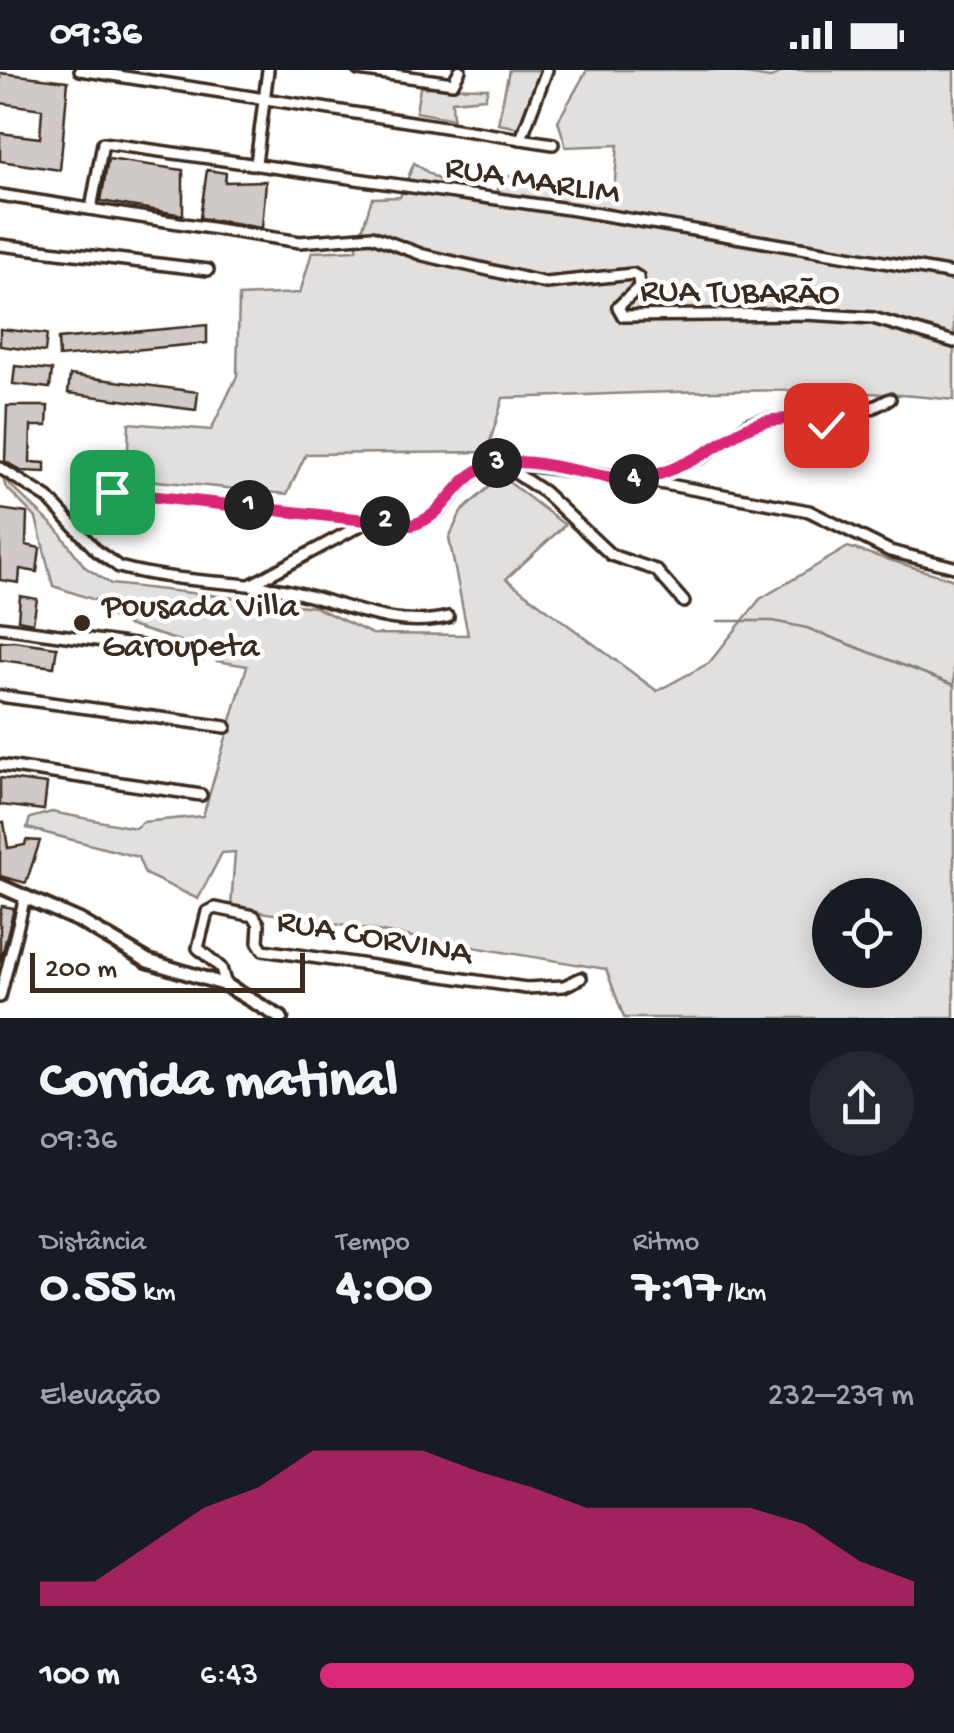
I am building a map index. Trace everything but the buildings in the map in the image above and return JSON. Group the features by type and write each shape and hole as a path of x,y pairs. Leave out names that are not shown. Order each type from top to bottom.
{"main road":[{"path":"0,886 148,961 226,984 280,1018"}],"street":[{"path":"80,70 553,144"},
{"path":"256,164 268,70"},
{"path":"358,70 453,82 459,74"},
{"path":"521,139 547,70"},
{"name":"RUA MARLIM","path":"91,209 102,142 575,210 954,274"},
{"name":"RUA TUBARÃO","path":"0,196 300,242 372,236 423,255 546,283 633,274 638,278 639,288 618,306 623,316 805,314 873,318 954,342"},
{"path":"0,245 208,270"},
{"path":"643,480 702,457 750,424 768,419 838,424 890,399"},
{"path":"500,463 544,492 610,555 656,570 684,602"},
{"path":"112,492 374,518 397,525 426,522 463,480 500,463 643,480 809,511 890,551 954,568"},
{"path":"0,468 48,498 97,551 119,568 168,578 292,591 367,614 416,621 448,617"},
{"path":"250,585 374,518"},
{"path":"0,627 200,654"},
{"path":"0,696 226,728"},
{"path":"0,765 200,796"},
{"path":"0,997 25,896"},
{"name":"RUA CORVINA","path":"226,984 220,968 198,948 207,912 215,908 257,919 258,942 263,950 526,988 564,986 581,978"}],"shaded area":[{"path":"509,70 540,70 519,128 498,124"},
{"path":"587,70 719,70 771,78 786,70 954,70 954,400 785,391 503,398 487,452 306,454 287,494 127,478 129,423 211,430 237,376 239,296 300,293 312,252 356,250 372,198 400,197 414,163 468,200 496,201 500,175 614,191 618,145 566,147 558,121"},
{"path":"420,87 488,88 485,98 452,101 453,119 416,112"},
{"path":"501,476 565,525 506,579 657,691 709,663 760,599 848,547 954,580 954,1018 624,1018 606,969 231,907 235,852 222,853 198,899 145,874 138,857 27,828 30,818 52,812 135,828 143,822 203,816 247,666 217,661 196,646 127,625 104,612 95,600 53,586 36,518 5,486 4,479 57,529 85,567 111,584 315,607 372,634 468,635 449,538 461,512"}],"waterway":[{"path":"718,621 773,621 807,628 954,685"}],"place":[{"name":"Pousada Villa Garoupeta","path":"82,623"}],"route":[{"path":"112,492 411,525 436,515 463,480 489,465 518,464 643,480 702,457 750,424 768,419 826,425"}]}
